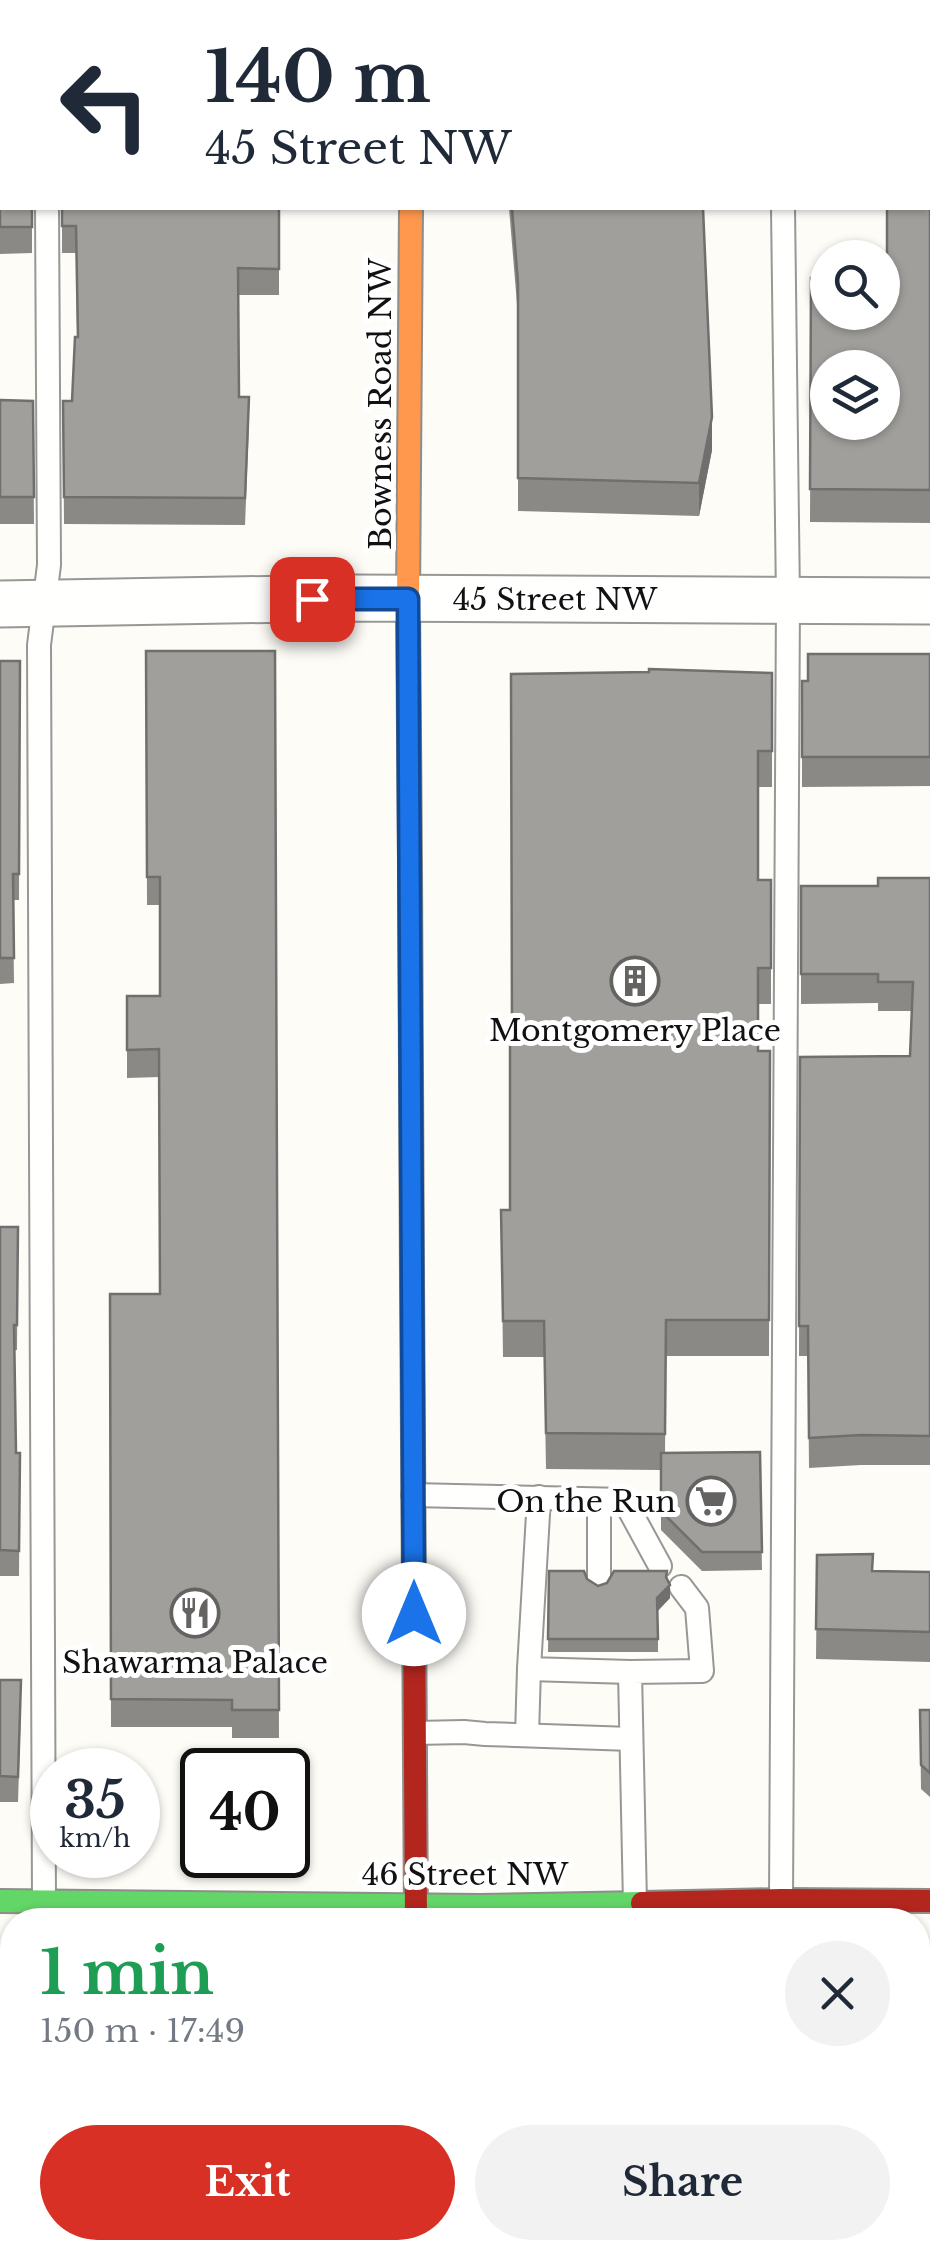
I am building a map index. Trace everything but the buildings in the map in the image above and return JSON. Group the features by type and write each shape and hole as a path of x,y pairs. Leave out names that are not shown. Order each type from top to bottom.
{"street":[{"name":"Bowness Road NW","path":"411,210 408,599 416,1908"},
{"name":"45 Street NW","path":"21,604 408,599 930,601"},
{"name":"46 Street NW","path":"0,1901 34,1908"},
{"name":"46 Street NW","path":"814,1908 930,1901"},
{"name":"46 Street NW","path":"459,1908 635,1903 739,1908"}],"lane":[{"path":"44,1908 39,645 21,604 48,565 46,210"},
{"path":"781,1908 788,600 784,210"},
{"path":"413,1495 624,1500 660,1566"},
{"path":"527,1735 538,1497"},
{"path":"598,1500 598,1584"},
{"path":"529,1669 600,1661 630,1672 702,1671 697,1608 681,1587"},
{"path":"630,1672 635,1903"},
{"path":"416,1733 631,1740"}],"traffic: fast":[{"path":"410,866 412,1281"},
{"path":"0,1901 480,1906 642,1903"}],"traffic: slow":[{"path":"410,866 411,210"}],"traffic: jam":[{"path":"412,1281 416,1908"},
{"path":"642,1903 930,1901"}],"place":[{"name":"Montgomery Place","path":"635,981"},
{"name":"On the Run","path":"711,1501"},
{"name":"Shawarma Palace","path":"195,1613"}],"route":[{"path":"312,599 408,599 414,1614"}]}
